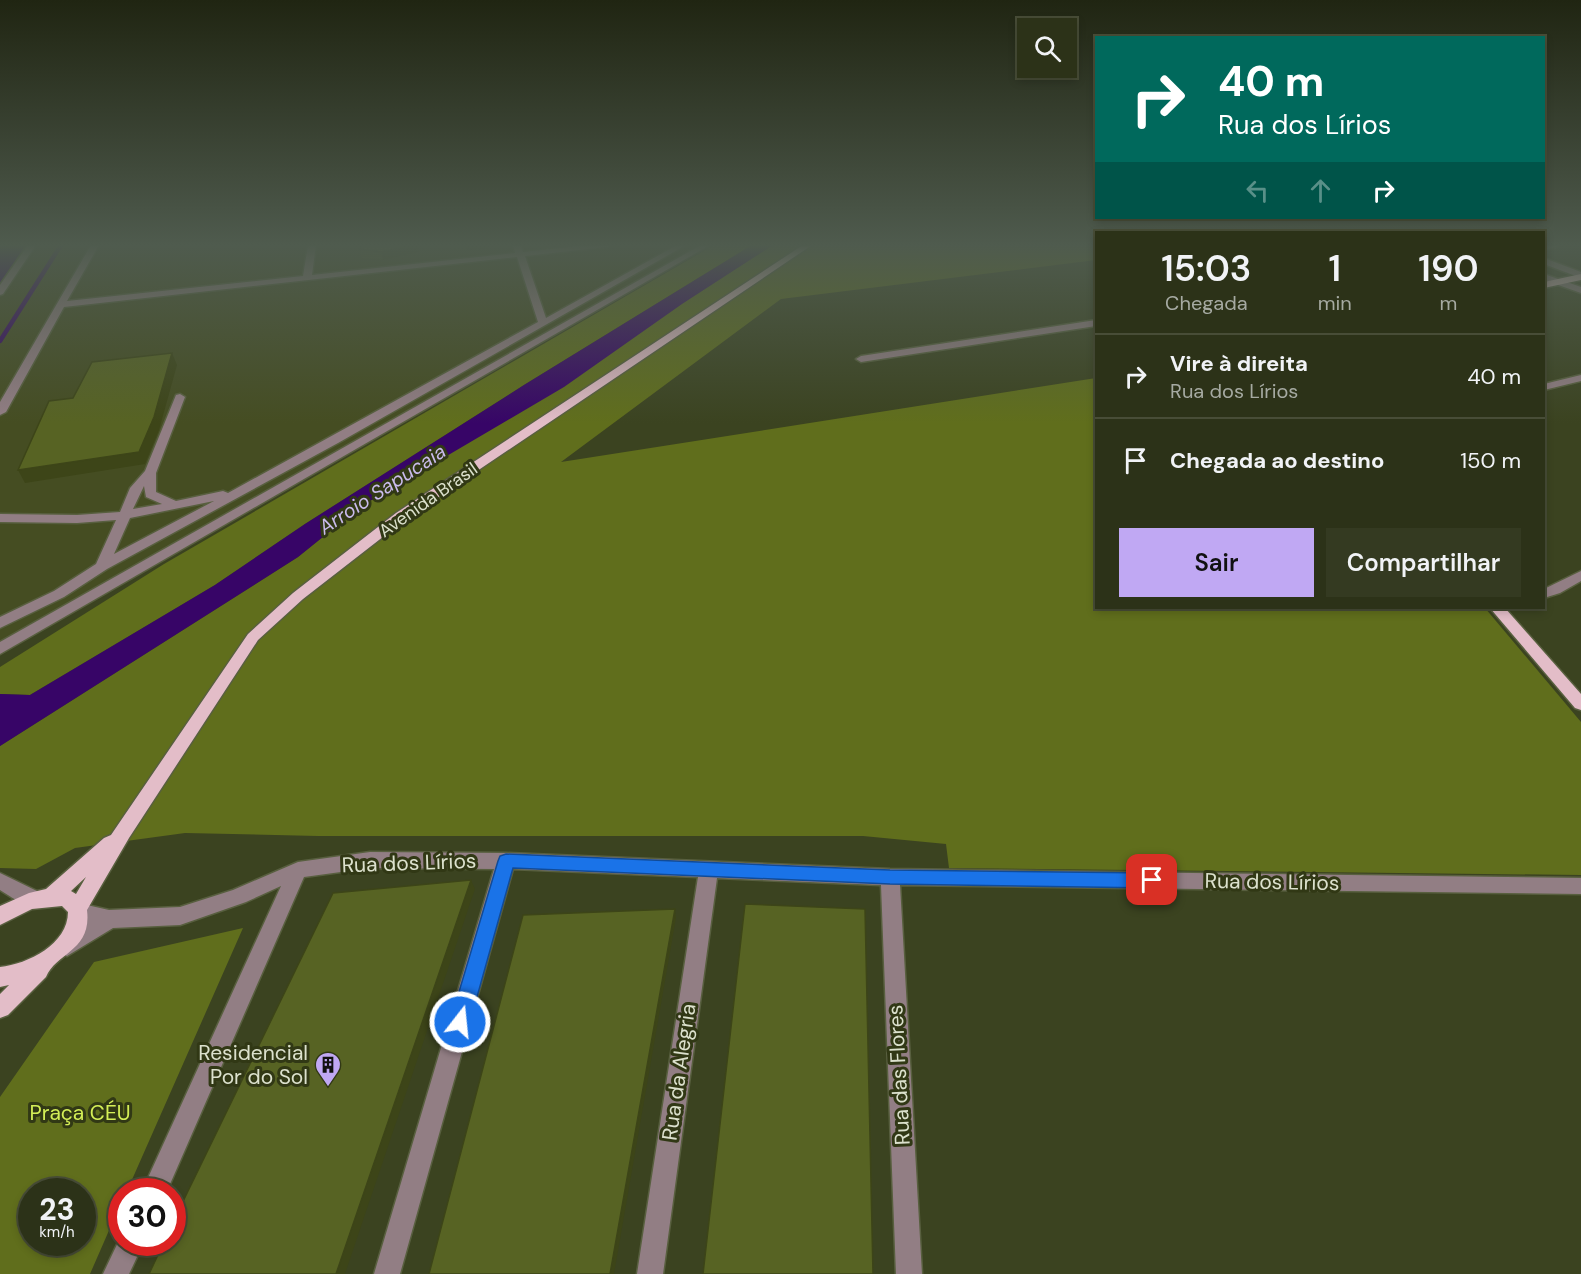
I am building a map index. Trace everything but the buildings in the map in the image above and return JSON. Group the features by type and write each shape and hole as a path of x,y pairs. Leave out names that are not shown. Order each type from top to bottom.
{"main road":[{"name":"Avenida Brasil","path":"0,1008 70,939 77,925 78,911 122,833 253,637 298,596 401,516 719,304"},
{"path":"1498,609 1581,704"},
{"name":"Avenida Brasil","path":"0,916 19,905 42,898 122,833"},
{"path":"42,898 63,898 72,903 78,911"},
{"path":"0,977 21,973 54,955"}],"street":[{"path":"0,412 60,305 65,304"},
{"path":"537,304 543,322"},
{"path":"0,623 59,594 102,566 240,492 575,304"},
{"path":"0,649 602,304"},
{"path":"861,359 1095,323"},
{"path":"1545,387 1581,378"},
{"path":"176,505 164,502 150,494 150,473 180,397"},
{"path":"102,566 130,498 138,483 150,473"},
{"path":"0,518 77,519 125,514 240,492"},
{"path":"1545,594 1581,575"},
{"name":"Rua dos Lírios","path":"78,911 109,919 180,916 239,896 298,870 370,860 506,861 890,877 1581,886"},
{"path":"387,1274 506,861"},
{"path":"160,1178 298,870"},
{"name":"Rua da Alegria","path":"650,1274 709,870"},
{"name":"Rua das Flores","path":"890,877 909,1274"},
{"path":"0,881 42,898"},
{"path":"54,955 109,919"},
{"path":"116,1274 124,1256"}],"shaded area":[{"path":"0,304 594,304 0,642"}],"green space":[{"path":"611,304 655,304 305,524 215,585 30,695 0,694 0,667 164,564"},
{"path":"679,304 774,304 561,462 1095,378 1095,609 1486,609 1581,722 1581,875 949,868 946,844 863,836 318,836 185,833 75,848 36,869 0,868 0,746 298,557 360,507"},
{"name":"Praça CÉU","path":"243,928 133,1178 108,1178 108,1233 90,1274 0,1274 0,1097 94,962"}],"water":[{"name":"Arroio Sapucaia","path":"655,304 681,304 564,387 360,507 298,557 0,746 0,694 30,695 215,585 305,524"}],"waterway":[{"path":"0,341 23,304"}],"place":[{"name":"Residencial Por do Sol","path":"328,1088"}],"route":[{"path":"460,1022 506,861 890,877 1152,880"}]}
